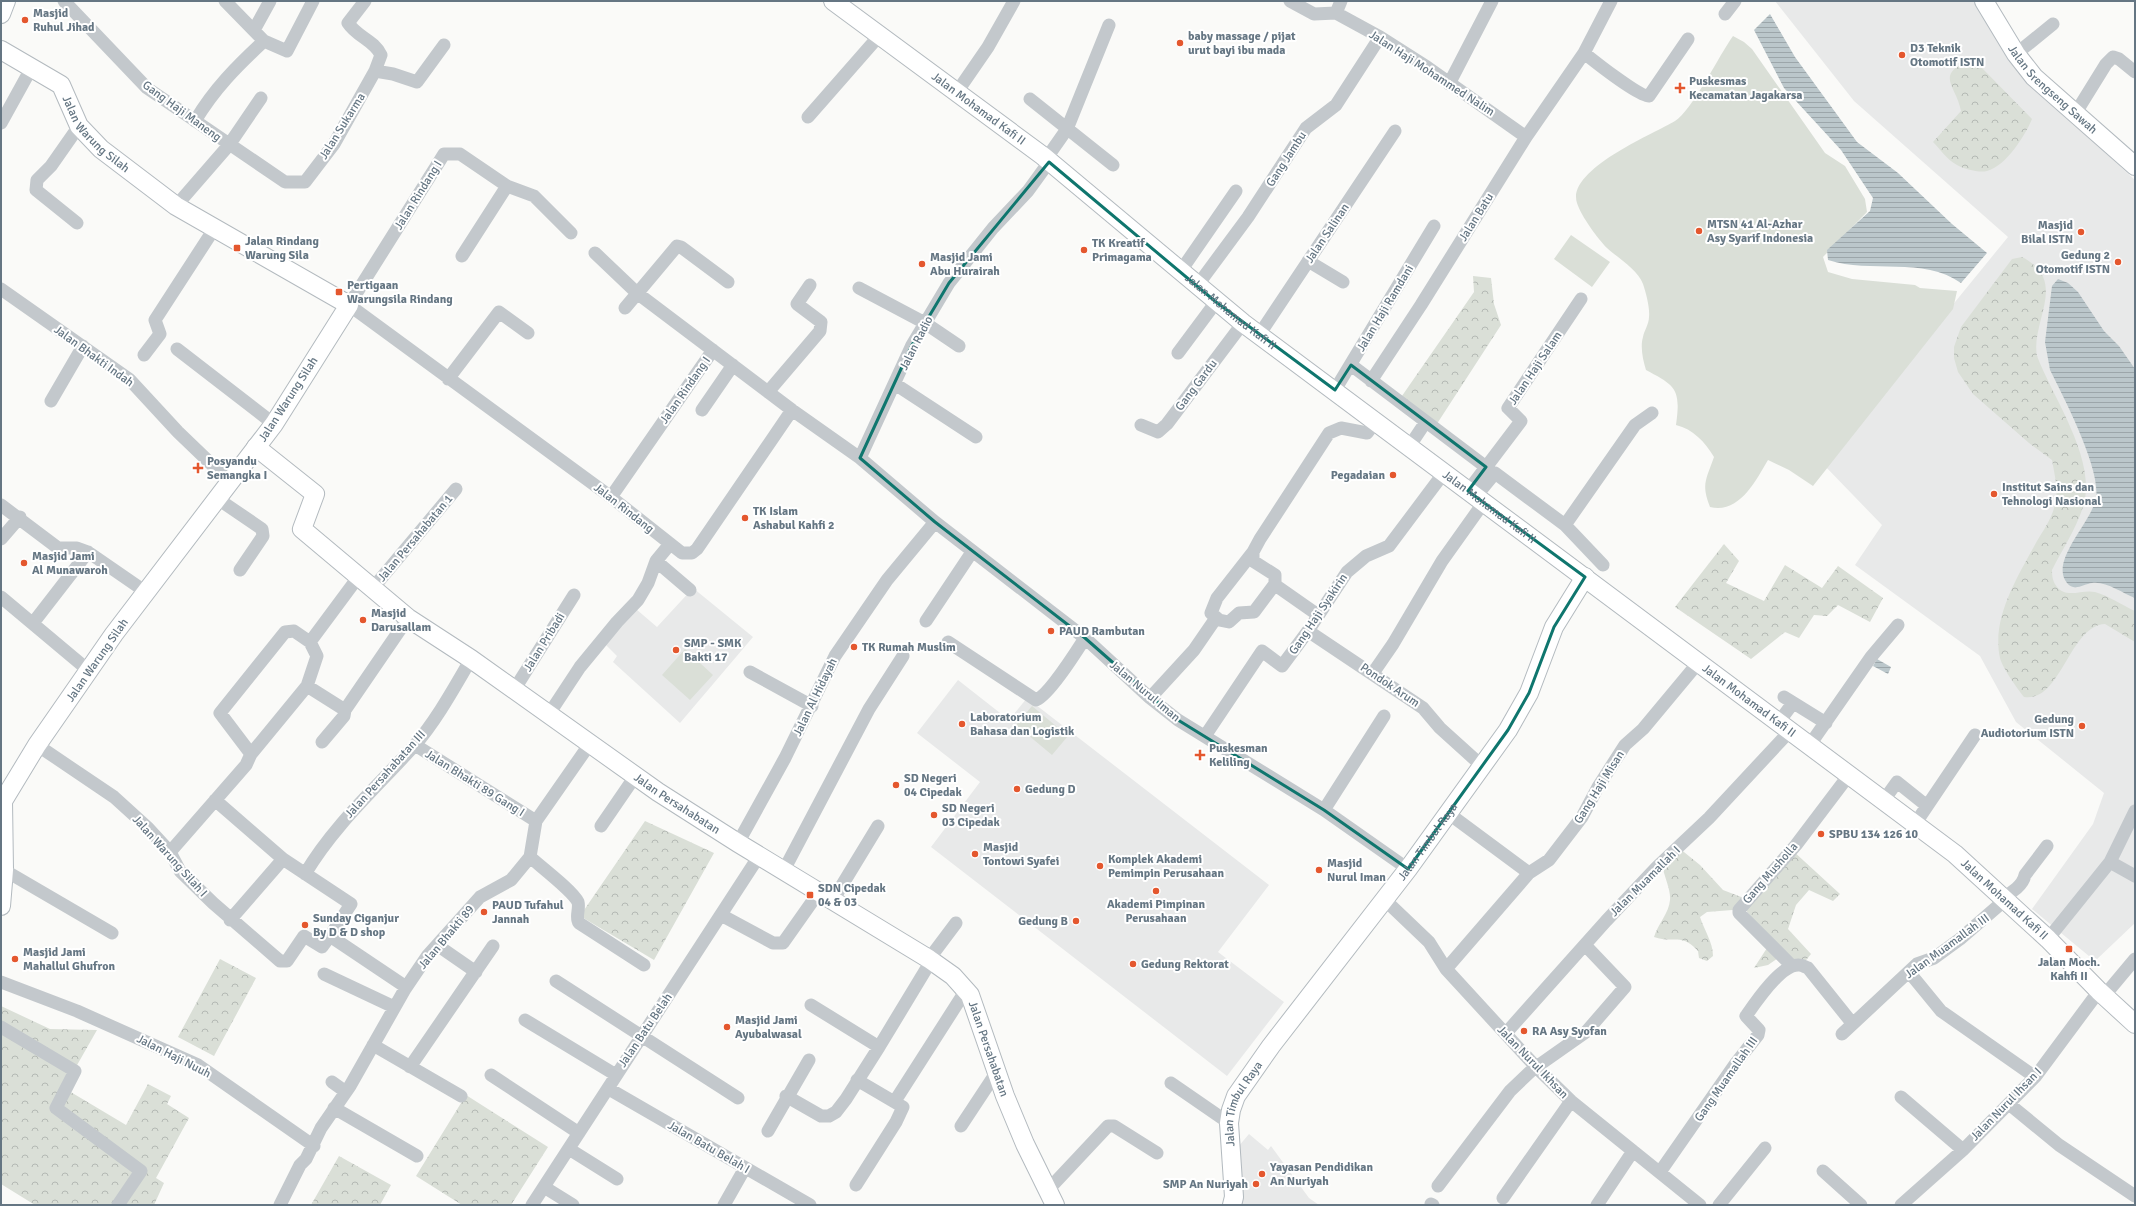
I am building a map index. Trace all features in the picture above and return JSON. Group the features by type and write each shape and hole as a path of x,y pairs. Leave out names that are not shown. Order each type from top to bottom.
{"street":[{"path":"1,14 6,1"},
{"path":"225,1 264,41 287,51 313,1"},
{"path":"254,30 270,1"},
{"path":"365,1 348,23 352,30 377,47 380,55 375,71 393,74 417,82 444,45"},
{"name":"Jalan Mohamad Kafi II","path":"833,1 879,36 963,84 1049,158 1186,265 1199,284 1216,302 1243,323 1344,376 1376,421 1412,442 1443,474 1478,494 1585,577 1810,744 1849,775 1919,813 1955,854 2006,897 2048,939 2105,991 2135,1024"},
{"path":"963,84 1014,1"},
{"path":"1290,1 1314,14 1336,13 1341,1"},
{"path":"1449,84 1492,1"},
{"name":"Jalan Batu","path":"1370,381 1421,305 1526,137 1584,53 1611,1"},
{"path":"1725,14 1735,1"},
{"name":"Gang Haji Maneng","path":"68,3 147,88 229,146"},
{"name":"Jalan Srengseng Sawah","path":"1989,3 2016,54 2034,77 2135,166"},
{"name":"Jalan Haji Mohammed Nalim","path":"1336,13 1380,37 1427,67 1449,84 1482,104 1526,137"},
{"path":"2016,54 2053,24"},
{"name":"Jalan Radio","path":"860,458 912,345 949,283 993,228 1025,194 1067,129 1109,25"},
{"path":"808,117 879,36"},
{"name":"Gang Jambu","path":"1199,284 1248,217 1306,128 1336,105 1380,37"},
{"path":"1584,53 1645,97 1649,96 1688,39"},
{"path":"195,121 215,91 228,76 264,41"},
{"name":"Jalan Warung Silah","path":"1,50 61,85 79,126 101,149 176,206 349,306 274,424 88,670 2,801 2,846 4,870 1,906"},
{"path":"2075,114 2106,64 2113,57 2119,59 2135,72"},
{"path":"1,123 32,67"},
{"name":"Jalan Sukarma","path":"229,146 285,182 305,182 334,144 375,71"},
{"path":"176,206 229,146 261,98"},
{"path":"1030,99 1113,165"},
{"path":"77,223 36,190 37,180 51,166 79,126"},
{"name":"Jalan Salinan","path":"1261,332 1395,131"},
{"name":"Jalan Rindang I","path":"349,306 444,154 460,154 508,186 534,196 570,233"},
{"path":"462,256 508,186"},
{"path":"1186,265 1236,191"},
{"name":"Jalan Haji Ramdani","path":"1344,376 1434,226"},
{"path":"144,355 160,334 155,320 214,229"},
{"path":"625,308 677,246 681,247 728,282"},
{"name":"Jalan Rindang I","path":"595,253 638,293 713,350 611,497"},
{"path":"1308,261 1343,282"},
{"path":"768,392 820,331 822,326 821,322 797,304 810,285"},
{"path":"859,288 925,323 959,346"},
{"name":"Jalan Bhakti Indah","path":"1,289 129,379 178,432 230,482"},
{"name":"Jalan Haji Salam","path":"1478,494 1486,471 1521,421 1508,408 1581,299"},
{"path":"1178,353 1216,302"},
{"name":"Jalan Rindang","path":"349,306 611,497 682,553 687,554 697,549 792,410"},
{"path":"448,379 500,312 528,333"},
{"name":"Gang Gardu","path":"1141,425 1158,432 1167,424 1243,323"},
{"path":"51,400 82,346"},
{"path":"178,349 274,424"},
{"path":"713,350 792,410 860,458 935,522"},
{"path":"702,410 732,365"},
{"path":"1344,376 1370,381 1424,425 1486,471 1565,525 1603,565"},
{"path":"895,384 976,437"},
{"path":"1565,525 1635,425 1652,413"},
{"path":"1253,552 1253,561 1275,575 1275,584 1254,612 1239,613 1229,622 1216,618 1211,613 1213,604 1253,552 1327,435 1331,431 1338,428 1367,433 1376,421"},
{"path":"1412,442 1424,425"},
{"name":"Jalan Persahabatan","path":"256,447 315,494 302,529 408,618 471,659 549,714 589,745 636,775 658,792 738,844 784,870 930,960 953,976 966,990 974,1005 996,1073 1025,1144 1051,1198"},
{"path":"1373,673 1394,644 1442,561 1478,494 1486,471"},
{"name":"Gang Haji Syakirin","path":"1205,736 1262,651 1282,666 1308,631 1347,572 1366,556 1389,546 1443,474"},
{"name":"Jalan Persahabatan 1","path":"373,588 456,489"},
{"path":"218,499 262,529 264,536 240,570"},
{"path":"1,505 20,517 58,548 77,548 88,552 146,592"},
{"path":"1,538 20,517"},
{"name":"Jalan Nurul Iman","path":"935,522 1085,638 1150,698 1178,720 1324,810 1408,869"},
{"name":"Jalan Al Hidayah","path":"738,844 812,706 835,656 887,580 935,522"},
{"path":"549,714 580,667 617,622 638,600 648,583 656,561 670,544"},
{"path":"33,623 88,552"},
{"path":"926,620 972,552"},
{"path":"656,561 690,590"},
{"path":"310,642 359,576"},
{"name":"Jalan Timbul Raya","path":"1232,1205 1234,1197 1229,1123 1230,1110 1236,1096 1271,1046 1385,900 1508,730 1529,693 1554,627 1585,577"},
{"path":"1275,584 1318,615"},
{"name":"Jalan Pribadi","path":"514,690 574,595"},
{"path":"1,598 88,670"},
{"path":"322,742 344,716 345,710 408,618"},
{"path":"1150,698 1194,650 1216,618"},
{"path":"1810,744 1871,657 1898,625"},
{"path":"170,852 246,765 251,754 307,686 317,656 310,642 294,631 285,632 220,713 251,754"},
{"name":"Pondok Arum","path":"1308,631 1373,673 1423,708 1440,728 1482,765"},
{"path":"948,642 1036,700 1040,698 1054,681 1085,638"},
{"path":"784,870 869,709 903,656"},
{"name":"Jalan Persahabatan III","path":"305,874 337,828 415,745 445,702 471,659"},
{"name":"Gang Haji Misan","path":"1446,969 1529,874 1549,860 1582,817 1598,787 1625,745 1643,729 1698,662"},
{"path":"750,672 812,706"},
{"path":"307,686 345,710"},
{"name":"Jalan Muamallah I","path":"1506,1034 1656,867 1709,818 1783,725 1790,702 1824,725"},
{"path":"1324,810 1384,716"},
{"path":"1919,813 1975,735"},
{"name":"Jalan Bhakti 89 Gang I","path":"415,745 536,821"},
{"path":"589,745 536,821 530,858 574,896 579,907 579,923 644,965"},
{"name":"Jalan Warung Silah I","path":"37,746 114,798 147,827 170,852 180,871 230,920 280,961 284,962 304,936 322,947 330,936"},
{"path":"601,826 636,775"},
{"name":"Gang Musholla","path":"1792,966 1739,913 1739,910 1796,845 1849,775"},
{"path":"215,800 283,859 351,904 330,936 406,988"},
{"path":"2048,939 2110,862 2135,811"},
{"path":"1448,813 1529,874"},
{"path":"721,915 773,943 783,943 826,896 878,826"},
{"name":"Jalan Muamallah III","path":"1842,1034 1852,1023 1917,964 1934,958 1960,939 2006,897 2024,880 2025,875 2047,846"},
{"name":"Jalan Batu Belah","path":"532,1205 609,1089 616,1074 643,1036 759,856"},
{"name":"Jalan Bhakti 89","path":"314,1146 322,1128 346,1092 394,1007 437,945 480,896 511,880 530,858"},
{"path":"230,920 283,859"},
{"path":"2110,862 2135,876"},
{"path":"4,870 112,933"},
{"name":"Jalan Nurul Ikhsan","path":"1385,900 1429,942 1446,969 1536,1067 1571,1101 1700,1205"},
{"path":"786,1096 821,1116 829,1116 836,1112 879,1047 930,960 956,923"},
{"path":"437,945 476,972"},
{"path":"1438,1186 1510,1091 1536,1067 1586,1032 1625,987 1585,945"},
{"path":"410,1067 493,946"},
{"name":"Jalan Nurul Ihsan I","path":"1901,1205 1912,1193 1962,1150 2035,1077 2105,991 2135,959"},
{"path":"1792,966 1799,965 1808,968 1852,1023"},
{"name":"Gang Muamallah III","path":"1660,1172 1731,1070 1758,1035 1759,1030 1757,1027 1742,1016 1769,983 1792,966"},
{"path":"1909,972 1941,1011 2035,1077"},
{"path":"324,974 394,1007"},
{"path":"556,981 738,1098"},
{"name":"Jalan Haji Nuuh","path":"1,982 84,1014 198,1065 314,1146"},
{"path":"895,1101 966,990"},
{"path":"811,1005 879,1047"},
{"path":"525,1020 616,1074"},
{"path":"1,1027 75,1071 56,1108 141,1170 118,1205"},
{"path":"372,1045 462,1096"},
{"path":"768,1131 786,1096 809,1060"},
{"path":"961,1126 996,1073"},
{"path":"491,1075 579,1133"},
{"path":"856,1185 903,1110 901,1104 857,1080"},
{"path":"332,1082 346,1092"},
{"path":"1171,1083 1229,1123"},
{"name":"Jalan Batu Belah I","path":"609,1089 742,1172 793,1201 810,1205"},
{"path":"1901,1097 1962,1150"},
{"path":"1502,1198 1571,1101"},
{"path":"2009,1104 2058,1145 2135,1196"},
{"path":"334,1108 417,1156"},
{"path":"1051,1198 1108,1126 1114,1126 1157,1153"},
{"path":"280,1205 300,1165 306,1159 314,1146"},
{"path":"1719,1205 1765,1148"},
{"path":"569,1149 618,1179"},
{"path":"1597,1205 1633,1151"},
{"path":"1823,1171 1861,1205"},
{"path":"724,1205 742,1172"},
{"path":"544,1187 573,1205"}],"highlighted area":[{"path":"1049,162 1216,302 1335,390 1351,365 1486,467 1468,491 1585,577 1554,627 1529,693 1508,730 1408,869 1324,810 1178,720 1085,638 935,522 860,458 912,345 949,283"}],"shaded area":[{"name":"Institut Sains dan Tehnologi Nasional","path":"1775,1 1974,1 1992,31 2050,102 2135,180 2135,923 2095,961 2032,909 2093,824 2104,793 2016,722 1980,656 1855,565 1882,525 1823,464 2008,237 1854,101"},
{"path":"1770,14 1795,57 1857,142 1898,173 1952,224 1987,253 1961,283 1946,275 1930,270 1862,266 1828,260 1827,250 1870,211 1873,198 1841,150 1784,88 1754,30"},
{"path":"2058,279 2068,283 2078,292 2104,331 2119,346 2135,369 2135,598 2103,584 2092,583 2079,587 2070,586 2063,574 2063,564 2067,553 2093,508 2096,498 2096,485 2093,470 2080,434 2050,370 2045,342 2052,286"},
{"name":"SMP - SMK Bakti 17","path":"693,588 753,637 680,723 613,662 617,656 605,644 636,609 657,627"},
{"path":"1877,659 1891,667 1888,674 1873,666"},
{"name":"Komplek Akademi Pemimpin Perusahaan","path":"958,680 1009,720 1027,698 1269,885 1218,952 1284,1002 1227,1076 931,847 980,782 917,733"},
{"name":"Yayasan Pendidikan An Nuriyah","path":"1249,1134 1268,1150 1271,1146 1309,1198 1319,1205 1234,1205 1238,1147"}],"green space":[{"path":"1733,36 1744,42 1752,49 1825,153 1845,166 1865,199 1867,212 1823,257 1828,272 1852,279 1915,285 1920,288 1957,291 1953,309 1813,486 1789,470 1768,460 1758,478 1738,501 1729,506 1720,508 1710,507 1705,487 1714,457 1707,446 1698,437 1688,430 1676,425 1678,403 1674,390 1664,380 1646,370 1643,358 1642,341 1648,322 1649,313 1648,300 1643,284 1637,274 1607,248 1590,227 1577,203 1577,191 1585,178 1597,166 1631,144 1682,116 1697,95"},
{"path":"1970,60 1981,67 2032,119 2020,142 2008,157 1994,168 1987,171 1972,170 1953,163 1933,142 1961,111 1950,81 1950,76 1959,65"},
{"path":"1571,235 1610,262 1592,287 1554,259"},
{"path":"2022,257 2034,265 2042,275 2045,285 2046,296 2036,344 2037,356 2072,430 2084,470 2086,489 2080,515 2052,570 2053,579 2061,591 2070,593 2095,592 2135,611 2135,642 2105,624 2093,628 2082,637 2047,688 2037,696 2024,697 2007,673 2000,658 1998,643 1999,627 2008,597 2049,521 2055,505 2056,480 2052,460 2029,443 1973,394 1958,372 1954,358 1954,347 1961,327 2012,259"},
{"path":"1473,276 1491,278 1494,304 1501,325 1431,433 1395,406 1474,292"},
{"path":"1724,544 1739,561 1726,583 1764,601 1785,565 1822,588 1838,566 1883,598 1870,622 1838,605 1827,616 1814,615 1799,638 1785,632 1751,659 1675,607"},
{"path":"685,649 713,675 690,700 662,675"},
{"path":"1032,706 1068,736 1052,755 1016,725"},
{"path":"645,821 714,853 654,960 580,916"},
{"path":"1679,848 1700,865 1723,890 1749,900 1792,850 1840,894 1833,901 1809,890 1796,905 1788,929 1811,954 1803,964 1781,956 1768,965 1754,968 1767,948 1758,926 1745,909 1707,912 1700,917 1713,951 1713,956 1707,961 1699,958 1698,951 1687,942 1682,940 1661,939 1654,937 1668,909 1670,900 1669,889 1663,869"},
{"path":"220,959 256,978 214,1056 178,1037"},
{"path":"1,1006 50,1029 97,1030 64,1088 126,1125 148,1084 171,1096 167,1104 189,1118 156,1178 164,1183 154,1205 35,1205 1,1184"},
{"path":"466,1095 548,1147 511,1205 462,1205 416,1176"},
{"path":"339,1156 391,1185 380,1205 311,1205"}],"place":[{"name":"Masjid Ruhul Jihad","path":"25,20"},
{"name":"baby massage / pijat urut bayi ibu mada","path":"1180,43"},
{"name":"D3 Teknik Otomotif ISTN","path":"1902,55"},
{"name":"Puskesmas Kecamatan Jagakarsa","path":"1680,88"},
{"name":"MTSN 41 Al-Azhar Asy Syarif Indonesia","path":"1699,231"},
{"name":"Masjid Bilal ISTN","path":"2081,232"},
{"name":"Jalan Rindang Warung Sila","path":"237,248"},
{"name":"TK Kreatif Primagama","path":"1084,250"},
{"name":"Gedung 2 Otomotif ISTN","path":"2118,262"},
{"name":"Masjid Jami Abu Hurairah","path":"922,264"},
{"name":"Pertigaan Warungsila Rindang","path":"339,292"},
{"name":"Posyandu Semangka I","path":"198,468"},
{"name":"Pegadaian","path":"1393,475"},
{"name":"Institut Sains dan Tehnologi Nasional","path":"1994,494"},
{"name":"TK Islam Ashabul Kahfi 2","path":"745,518"},
{"name":"Masjid Jami Al Munawaroh","path":"24,563"},
{"name":"Masjid Darusallam","path":"363,620"},
{"name":"PAUD Rambutan","path":"1051,631"},
{"name":"TK Rumah Muslim","path":"854,647"},
{"name":"SMP - SMK Bakti 17","path":"676,650"},
{"name":"Laboratorium Bahasa dan Logistik","path":"962,724"},
{"name":"Gedung Audiotorium ISTN","path":"2082,726"},
{"name":"Puskesman Keliling","path":"1200,755"},
{"name":"SD Negeri 04 Cipedak","path":"896,785"},
{"name":"Gedung D","path":"1017,789"},
{"name":"SD Negeri 03 Cipedak","path":"934,815"},
{"name":"SPBU 134 126 10","path":"1821,834"},
{"name":"Masjid Tontowi Syafei","path":"975,854"},
{"name":"Komplek Akademi Pemimpin Perusahaan","path":"1100,866"},
{"name":"Masjid Nurul Iman","path":"1319,870"},
{"name":"Akademi Pimpinan Perusahaan","path":"1156,891"},
{"name":"SDN Cipedak 04 & 03","path":"810,895"},
{"name":"PAUD Tufahul Jannah","path":"484,912"},
{"name":"Gedung B","path":"1076,921"},
{"name":"Sunday Ciganjur By D & D shop","path":"305,925"},
{"name":"Jalan Moch. Kahfi II","path":"2069,949"},
{"name":"Masjid Jami Mahallul Ghufron","path":"15,959"},
{"name":"Gedung Rektorat","path":"1133,964"},
{"name":"Masjid Jami Ayubalwasal","path":"727,1027"},
{"name":"RA Asy Syofan","path":"1524,1031"},
{"name":"Yayasan Pendidikan An Nuriyah","path":"1262,1174"},
{"name":"SMP An Nuriyah","path":"1256,1184"}]}
